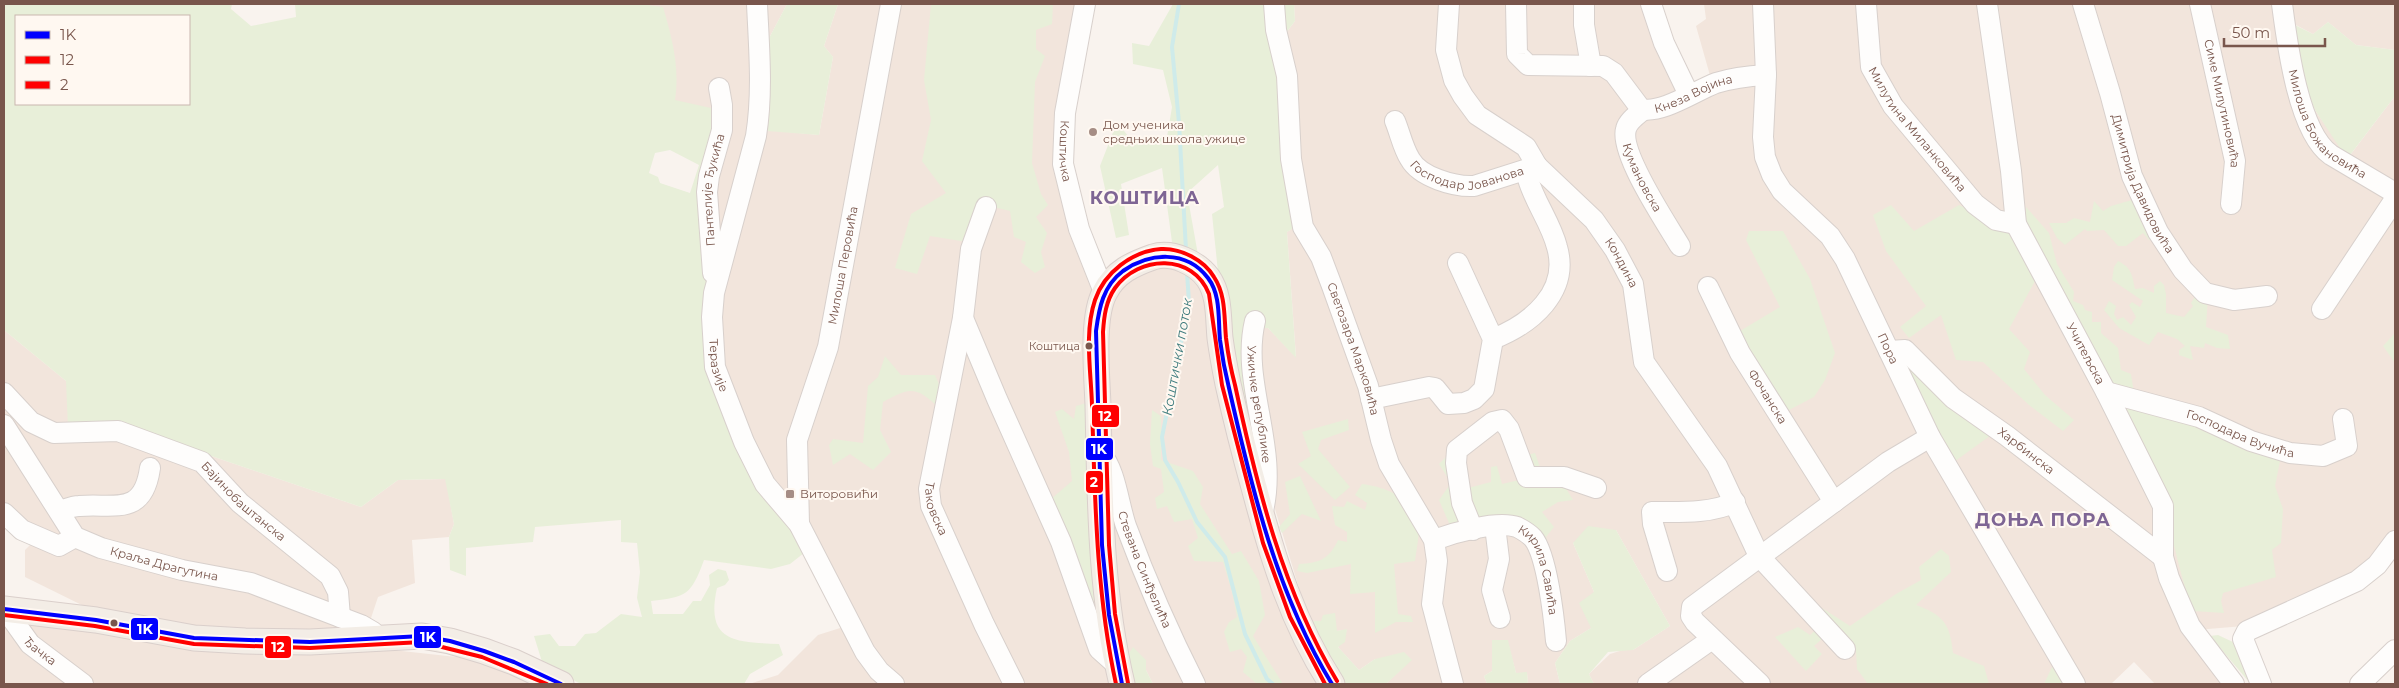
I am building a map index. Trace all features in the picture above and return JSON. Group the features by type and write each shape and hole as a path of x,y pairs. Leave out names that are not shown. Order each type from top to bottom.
{"main road":[{"name":"Ужичке републике","path":"1104,292 1117,275 1133,264 1157,256 1175,256 1198,267 1209,279 1216,293 1220,339 1228,384 1262,517 1292,612 1332,684"},
{"path":"1104,292 1097,332 1099,453 1104,571 1110,628 1120,675"},
{"path":"4,609 96,620 194,638 310,642 422,636 450,641 514,662 561,684"}],"street":[{"name":"Теразије","path":"757,4 761,84 760,112 756,136 714,293 712,316 715,367 728,404 765,484 799,524 865,652 879,671 894,684"},
{"name":"Милоша Перовића","path":"799,524 797,440 828,347 890,4"},
{"name":"Светозара Марковића","path":"1274,4 1276,30 1287,76 1291,159 1303,228 1320,257 1326,272 1371,399 1389,464 1434,540 1437,561 1432,604 1453,684"},
{"name":"Кондина","path":"1449,4 1446,50 1454,80 1477,116 1526,147 1537,166 1594,220 1615,250 1633,284 1644,362 1717,466 1758,556 1845,649"},
{"name":"Кнеза Војина","path":"1516,4 1517,54 1528,65 1603,66 1614,72 1636,105 1643,110 1658,109 1689,94 1723,81 1766,75"},
{"path":"1584,4 1584,25 1591,66"},
{"path":"1650,4 1664,43 1689,94"},
{"name":"Пора","path":"1764,4 1766,75 1763,137 1768,166 1782,191 1830,236 1853,273 1907,393 1930,437 2075,684"},
{"name":"Милутина Миланковића","path":"1866,4 1872,67 1893,106 1975,204 1996,220 2016,224"},
{"name":"Учитељска","path":"1987,4 2011,171 2016,224 2106,392 2162,506 2163,557 2169,578 2190,626 2234,684"},
{"name":"Димитрија Давидовића","path":"2083,4 2110,93 2132,176 2163,240 2182,270 2205,293 2234,300 2267,296"},
{"name":"Симе Милутиновића","path":"2200,4 2235,161 2231,204"},
{"name":"Милоша Божановића","path":"2282,4 2289,60 2306,116 2318,140 2325,151 2395,193"},
{"name":"Коштичка","path":"1083,7 1065,113 1063,164 1079,230 1104,292"},
{"name":"Пантелије Ђукића","path":"714,293 708,192 709,176 722,130 722,105 719,88"},
{"name":"Кумановска","path":"1643,110 1631,120 1626,129 1625,141 1639,176 1680,246"},
{"name":"Господар Јованова","path":"1395,121 1410,159 1419,169 1450,182 1474,186 1537,166"},
{"path":"1494,339 1506,334 1534,315 1554,293 1558,280 1558,248 1532,193 1528,179 1537,166"},
{"path":"2322,309 2395,199"},
{"name":"Таковска","path":"986,207 971,249 963,318 929,488 931,506 984,624 1014,684"},
{"path":"1371,399 1429,387 1435,388 1448,404 1464,403 1474,399 1484,389 1494,339 1458,263"},
{"name":"Фочанска","path":"1708,287 1740,353 1834,502"},
{"name":"Таковска","path":"963,318 1061,542 1099,649 1120,675"},
{"name":"Ужичке републике","path":"1255,321 1253,330 1253,368 1268,465 1268,495 1262,517"},
{"name":"Харбинска","path":"1889,351 1901,349 1908,352 1934,381 1953,398 2006,436 2163,557"},
{"name":"Господара Вучића","path":"2106,392 2198,417 2251,441 2290,453 2323,456 2347,446 2343,419"},
{"name":"Бајинобаштанска","path":"4,394 31,422 54,433 118,431 202,462 240,503 330,576 338,592 340,617"},
{"path":"1473,530 1462,503 1456,463 1457,450 1494,422 1502,420 1509,429 1527,477 1564,477 1596,488"},
{"path":"4,425 76,537 59,546 22,530 4,513"},
{"path":"1760,684 1695,622 1691,616 1692,607 1758,556 1888,462 1930,437"},
{"name":"Стевана Синђелића","path":"1099,453 1107,461 1126,524 1142,565 1172,638 1195,684"},
{"path":"60,511 77,506 120,506 133,503 142,494 148,482 150,468"},
{"path":"1667,571 1653,524 1652,512 1678,512 1724,507 1735,502"},
{"path":"1495,526 1499,559 1492,590 1500,618"},
{"name":"Кирила Савића","path":"1434,540 1495,526 1516,526 1532,537 1540,550 1552,608 1556,642"},
{"name":"Краља Драгутина","path":"76,537 101,548 182,570 251,584 371,630 376,638"},
{"path":"2262,684 2243,640 2247,631 2357,581 2377,565 2395,541"},
{"name":"Ђачка","path":"4,609 30,644 83,684"},
{"path":"1648,684 1712,640"},
{"path":"2360,684 2395,650"}],"shaded area":[{"path":"598,4 787,4 767,42 767,130 819,135 833,57 824,46 838,4 1092,4 1060,149 1093,281 1172,242 1198,255 1269,571 1339,684 1153,684 1146,670 1146,660 1128,684 749,684 778,675 818,635 856,623 804,553 717,377 715,135 657,118"},
{"path":"1294,4 1661,4 1658,5 1691,87 1711,79 1696,26 1706,19 1704,4 2395,4 2395,50 2356,45 2328,22 2313,34 2294,24 2315,110 2348,158 2395,96 2395,538 2367,572 2244,626 2184,631 2227,684 2155,684 2134,662 2111,684 1594,684 1589,674 1610,654 1623,650 1633,650 1670,626 1616,530 1573,543 1594,592 1591,628 1570,641 1555,663 1560,684 1528,684 1527,673 1516,673 1507,640 1492,641 1492,671 1484,676 1487,684 1386,684 1411,660 1375,659 1359,670 1338,647 1347,630 1337,631 1322,621 1309,621 1258,453 1258,328 1268,328 1296,357 1287,232 1297,225 1273,50 1295,21"},
{"path":"4,330 66,381 144,433 361,507 398,480 446,479 454,524 449,537 412,540 415,583 378,597 366,633 193,629 100,614 25,577 25,550 35,540 4,511"},
{"path":"4,614 356,646 484,660 538,684 4,684"}],"green space":[{"path":"4,4 232,4 231,9 251,26 296,17 295,4 639,4 663,7 676,64 675,100 711,108 718,121 702,197 717,377 804,553 790,564 771,569 704,560 695,581 686,592 673,598 651,601 653,614 683,614 693,601 701,601 710,585 709,575 718,569 726,571 729,580 725,585 717,588 714,606 715,619 720,629 727,636 737,640 779,644 783,655 750,674 744,684 581,684 543,665 534,636 550,634 559,646 575,646 585,634 596,633 621,614 642,617 637,598 640,572 637,543 621,542 621,520 535,527 533,542 466,548 466,576 450,570 449,537 454,524 445,479 398,480 361,507 144,433 68,428 66,381 4,330","holes":["670,150 699,165 690,193 660,183 658,177 649,173 655,153"]},
{"path":"787,4 838,4 824,46 833,57 819,135 767,131 767,42"},
{"path":"931,4 1053,4 1052,24 1036,30 1036,49 1045,56 1035,82 1032,163 1041,194 1048,205 1036,217 1047,233 1041,252 1045,267 1035,273 1021,262 1026,242 1014,237 1010,211 993,207 967,242 930,236 917,274 895,268 911,214 946,193 922,161 931,120 924,80"},
{"path":"1173,4 1294,4 1295,21 1273,50 1297,226 1287,232 1296,358 1268,328 1258,328 1258,453 1224,330 1212,214 1224,207 1218,165 1187,193 1198,255 1172,242 1162,168 1121,184 1129,235 1116,238 1100,166 1117,122 1132,141 1167,137 1172,107 1163,70 1133,64 1132,43 1149,46"},
{"path":"2328,22 2356,45 2395,50 2395,96 2347,159 2315,110 2302,75 2293,24 2313,34"},
{"path":"2132,200 2142,204 2156,232 2149,240 2143,233 2126,246 2118,246 2104,230 2087,231 2085,229 2065,245 2057,238 2049,223 2066,223 2074,218 2090,222 2094,201 2103,211 2111,206"},
{"path":"1891,205 1914,231 1959,205 2013,230 2035,281 2009,329 2030,352 2024,369 2045,395 2074,420 2063,431 2029,405 1983,362 1956,360 1941,315 1909,338 1900,327 1926,306 1886,251 1873,215"},
{"path":"2026,207 2049,233 2057,264 2074,292 2073,301 2083,305 2085,310 2092,312 2092,322 2101,322 2101,333 2118,348 2121,370 2131,374 2134,393 2114,386 2026,234"},
{"path":"1749,231 1783,231 1810,279 1835,353 1825,380 1814,397 1785,412 1735,334 1780,307 1746,240"},
{"path":"2118,261 2129,269 2135,289 2143,288 2154,293 2154,286 2160,281 2164,285 2166,313 2184,317 2193,306 2191,303 2198,292 2208,295 2206,327 2228,335 2230,349 2217,348 2205,343 2204,348 2190,346 2193,360 2179,355 2179,350 2185,346 2177,339 2158,332 2149,345 2119,328 2104,310 2109,301 2116,306 2114,314 2117,320 2123,317 2131,325 2136,317 2129,305 2132,302 2140,307 2143,301 2112,280 2114,267"},
{"path":"2395,333 2395,363 2383,346"},
{"path":"885,356 901,375 935,375 942,391 938,407 923,395 912,391 899,394 883,402 880,430 891,452 873,470 850,454 833,465 829,445 833,439 863,443 868,386 878,377"},
{"path":"1906,359 1994,433 1951,464 1907,370"},
{"path":"1090,402 1103,635 1051,499 1072,481 1069,452 1055,412 1062,409 1074,419 1076,406"},
{"path":"2130,403 2281,456 2275,486 2283,509 2281,543 2272,550 2276,577 2223,593 2221,601 2224,613 2193,611 2183,581 2156,479 2124,413 2126,406"},
{"path":"1152,410 1161,416 1161,460 1193,471 1203,487 1200,504 1232,554 1241,551 1259,581 1265,615 1253,636 1283,684 1257,684 1243,672 1247,657 1241,649 1230,652 1224,632 1229,622 1237,617 1223,562 1194,561 1188,546 1198,538 1192,519 1174,522 1167,506 1157,509 1155,498 1164,492 1161,469 1153,466 1150,444"},
{"path":"1348,419 1349,430 1321,440 1318,449 1350,487 1335,500 1298,464 1311,456 1302,432"},
{"path":"1455,448 1468,488 1491,482 1491,467 1497,466 1502,484 1519,480 1515,458 1535,453 1541,470 1555,470 1573,500 1558,502 1542,512 1554,527 1546,537 1556,576 1531,541 1506,522 1452,530 1439,500 1451,483 1439,464"},
{"path":"1300,476 1321,521 1302,514 1282,533 1279,527 1290,514 1285,482"},
{"path":"1362,484 1371,485 1396,495 1409,506 1419,524 1415,561 1394,564 1398,614 1411,616 1413,622 1396,622 1375,633 1375,592 1350,594 1351,564 1307,573 1297,571 1299,564 1318,561 1327,556 1338,540 1347,542 1347,532 1335,525 1332,506 1344,507 1347,501 1365,510 1367,503 1355,495"},
{"path":"1588,526 1616,530 1670,626 1633,650 1608,652 1589,674 1594,684 1560,684 1555,663 1570,641 1591,628 1579,603 1594,592 1573,543"},
{"path":"1941,549 1949,556 1951,572 1916,605 1933,612 1944,622 1950,634 1953,653 1984,666 1989,684 1868,684 1857,669 1856,651 1834,641 1822,639 1814,646 1822,654 1806,671 1775,637 1798,627 1810,635 1818,628 1816,612 1822,608 1850,626 1896,594 1921,580 1919,567"},
{"path":"1335,613 1337,631 1347,629 1345,642 1338,647 1359,670 1375,659 1404,652 1412,660 1386,684 1339,684 1309,621 1321,621 1323,615"},
{"path":"2218,635 2235,643 2249,682 2210,636"},
{"path":"1492,640 1508,640 1516,673 1527,672 1528,684 1487,684 1484,676 1492,671"},
{"path":"1133,647 1146,660 1146,670 1153,684 1132,684 1126,658"},
{"path":"2052,667 2067,684 2044,684"}],"waterway":[{"name":"Коштички поток","path":"1179,4 1172,47 1179,123 1186,250"},
{"name":"Коштички поток","path":"1187,272 1189,303 1162,437 1165,460 1197,522 1225,557 1245,634 1267,679 1273,684"}],"transit line":[{"name":"2","path":"1116,684 1109,649 1100,580 1089,352 1090,326 1099,290 1112,273 1120,265 1140,254 1161,249 1184,253 1198,260 1210,271 1221,291 1232,374 1274,538 1301,611 1337,681"},
{"name":"1K","path":"1122,684 1109,615 1102,545 1096,331 1103,298 1116,277 1144,260 1167,257 1189,262 1199,269 1208,278 1215,292 1225,370 1247,465 1268,540 1296,614 1332,684"},
{"name":"12","path":"1128,683 1115,614 1109,545 1103,326 1109,298 1125,277 1138,269 1165,263 1179,265 1191,271 1201,281 1209,294 1222,385 1263,543 1290,617 1325,684"},
{"name":"1K","path":"4,609 96,620 194,638 310,642 422,636 450,641 484,651 514,662 561,684"},
{"name":"12","path":"4,615 95,626 194,644 310,648 422,642 482,657 547,684"}],"place":[{"name":"Дом ученика средњих школа ужице","path":"1093,132"},
{"name":"Коштица","path":"1089,346"},
{"name":"Виторовићи","path":"790,494"}],"district":[{"name":"КОШТИЦА","path":"1145,198"},
{"name":"ДОЊА ПОРА","path":"2043,520"}]}
